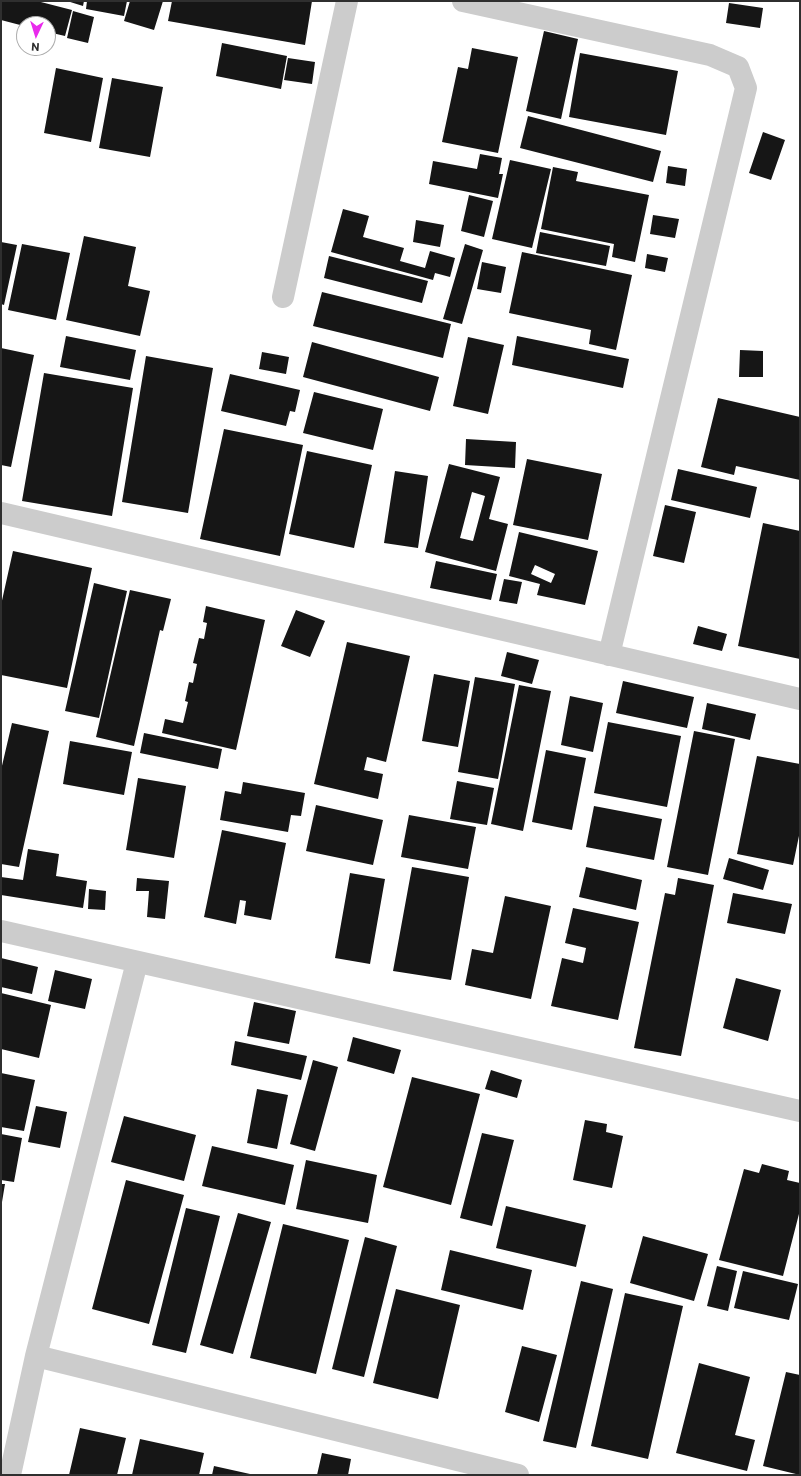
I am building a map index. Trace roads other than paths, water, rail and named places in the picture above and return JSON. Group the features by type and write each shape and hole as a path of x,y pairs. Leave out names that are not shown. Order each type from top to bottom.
{"street":[{"path":"283,296 347,1"},
{"path":"464,1 710,55 738,67 746,88 609,655"},
{"path":"1,512 800,699"},
{"path":"1,931 800,1111"},
{"path":"10,1475 36,1356 137,962"},
{"path":"36,1356 518,1475"}]}
